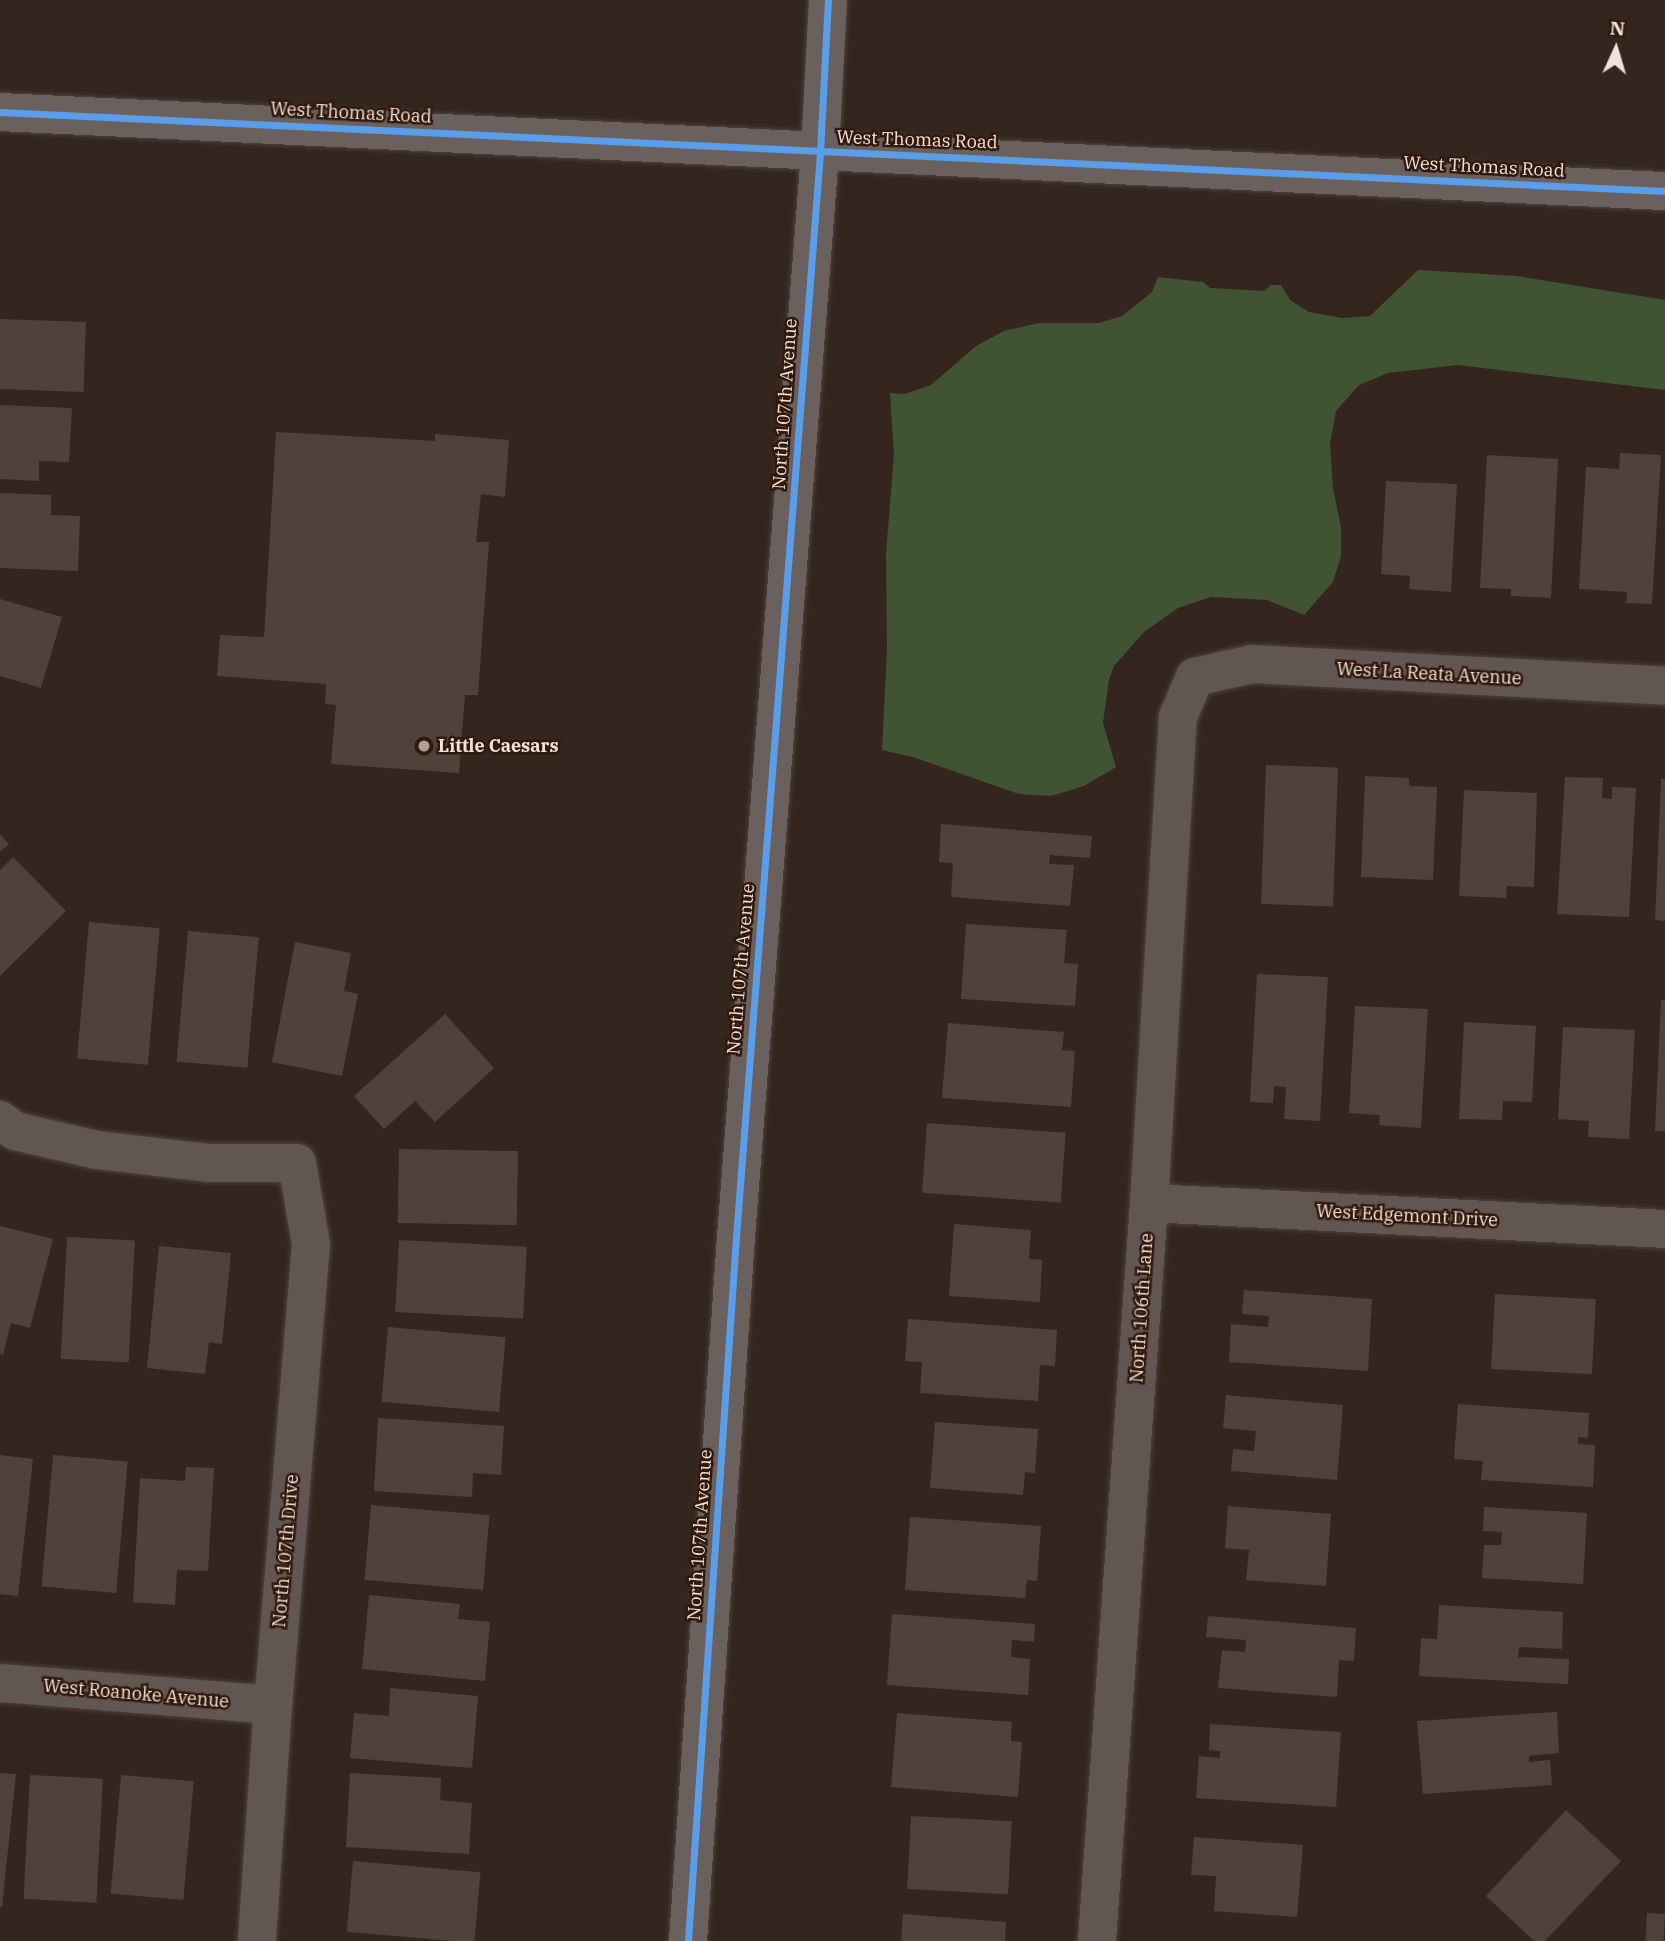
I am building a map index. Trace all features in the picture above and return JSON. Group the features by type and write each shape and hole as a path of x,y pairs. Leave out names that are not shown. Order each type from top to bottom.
{"main road":[{"name":"North 107th Avenue","path":"688,1941 735,1250 820,152 828,0"},
{"name":"West Thomas Road","path":"0,112 1665,191"}],"street":[{"name":"West La Reata Avenue","path":"1195,677 1252,664 1665,686"},
{"name":"North 106th Lane","path":"1097,1941 1149,1203 1178,717 1195,677"},
{"name":"North 107th Drive","path":"0,1120 15,1131 97,1150 210,1163 297,1163 311,1244 273,1705 257,1941"},
{"name":"West Edgemont Drive","path":"1149,1203 1665,1229"},
{"name":"West Roanoke Avenue","path":"0,1683 273,1705"}],"green space":[{"path":"1418,270 1517,276 1665,300 1665,390 1458,365 1388,373 1359,385 1336,411 1330,444 1333,489 1341,527 1341,556 1333,582 1304,615 1267,600 1211,597 1178,608 1144,632 1114,666 1109,680 1103,723 1116,767 1084,786 1051,796 1019,794 913,757 882,750 887,648 886,554 894,454 890,393 905,394 931,385 976,346 1004,331 1039,323 1099,323 1122,316 1152,292 1158,277 1203,282 1210,288 1264,291 1271,285 1281,285 1290,300 1309,312 1342,318 1370,316"}],"building":[{"path":"0,319 86,322 84,392 0,389"},
{"path":"0,405 72,408 69,462 39,461 39,481 0,479"},
{"path":"276,432 435,441 435,434 509,440 505,497 481,494 476,542 489,542 478,695 465,695 459,773 331,764 336,705 325,704 326,684 217,676 220,635 264,637"},
{"path":"1620,453 1661,455 1652,604 1626,603 1627,592 1579,589 1586,467 1619,469"},
{"path":"1487,455 1558,459 1551,598 1511,596 1511,589 1480,588"},
{"path":"1386,481 1457,484 1451,592 1409,589 1410,576 1381,574"},
{"path":"0,493 51,495 51,515 80,516 78,571 0,568"},
{"path":"0,599 62,617 41,688 0,676"},
{"path":"1266,765 1338,768 1333,906 1261,904"},
{"path":"1365,776 1409,778 1409,786 1437,787 1433,880 1361,877"},
{"path":"1565,777 1603,778 1602,798 1612,799 1612,787 1636,788 1629,917 1557,914"},
{"path":"1661,779 1665,779 1665,921 1655,920"},
{"path":"1464,790 1537,793 1534,887 1507,886 1506,898 1459,896"},
{"path":"941,824 1092,836 1090,858 1050,855 1049,864 1074,865 1070,906 951,897 953,863 939,862"},
{"path":"0,834 9,844 0,852"},
{"path":"13,857 66,911 0,976 0,870"},
{"path":"89,922 160,928 148,1065 77,1058"},
{"path":"966,924 1067,930 1064,963 1078,964 1075,1006 961,999"},
{"path":"188,931 259,937 247,1068 177,1062"},
{"path":"295,942 351,953 344,991 358,994 342,1076 272,1062"},
{"path":"1257,974 1328,977 1320,1121 1284,1119 1286,1087 1274,1086 1273,1103 1250,1102"},
{"path":"1661,1000 1665,1000 1665,1131 1655,1131"},
{"path":"1355,1006 1428,1009 1421,1128 1379,1125 1380,1115 1349,1113"},
{"path":"445,1014 494,1068 435,1122 415,1101 384,1129 354,1096"},
{"path":"1464,1022 1536,1026 1532,1102 1503,1101 1502,1120 1459,1119"},
{"path":"948,1023 1064,1032 1062,1050 1075,1051 1071,1107 942,1098"},
{"path":"1563,1027 1635,1030 1629,1139 1588,1137 1589,1121 1558,1119"},
{"path":"927,1123 1066,1133 1061,1203 922,1193"},
{"path":"399,1149 518,1151 517,1225 398,1223"},
{"path":"954,1224 1031,1230 1029,1259 1042,1260 1040,1302 949,1296"},
{"path":"0,1226 53,1239 30,1328 11,1323 3,1355 0,1354"},
{"path":"67,1237 135,1241 129,1362 61,1359"},
{"path":"399,1240 527,1247 523,1319 395,1312"},
{"path":"159,1246 231,1253 222,1344 209,1342 205,1374 147,1368"},
{"path":"1244,1290 1372,1299 1368,1371 1229,1362 1231,1324 1268,1327 1269,1316 1242,1314"},
{"path":"1495,1294 1596,1299 1592,1374 1491,1369"},
{"path":"908,1319 1057,1330 1055,1366 1040,1365 1038,1401 920,1393 922,1362 905,1361"},
{"path":"388,1327 506,1337 499,1412 381,1402"},
{"path":"1226,1395 1343,1405 1337,1480 1231,1471 1233,1449 1254,1451 1256,1431 1223,1428"},
{"path":"1458,1404 1589,1413 1588,1438 1578,1437 1578,1444 1595,1445 1593,1487 1481,1480 1483,1461 1454,1459"},
{"path":"378,1418 504,1426 501,1475 473,1473 472,1497 374,1491"},
{"path":"935,1422 1038,1429 1035,1473 1025,1472 1023,1495 930,1488"},
{"path":"0,1455 33,1459 18,1596 0,1594"},
{"path":"53,1455 128,1462 116,1593 41,1586"},
{"path":"186,1467 214,1468 208,1571 177,1570 175,1605 133,1602 140,1478 185,1481"},
{"path":"371,1505 490,1515 483,1590 364,1580"},
{"path":"1228,1506 1331,1514 1326,1586 1246,1580 1249,1550 1225,1548"},
{"path":"1484,1507 1587,1513 1583,1584 1482,1578 1484,1545 1501,1545 1502,1532 1483,1531"},
{"path":"910,1517 1041,1526 1037,1581 1027,1580 1025,1598 905,1590"},
{"path":"369,1595 460,1604 458,1619 490,1622 485,1681 362,1669"},
{"path":"1439,1605 1563,1612 1562,1649 1519,1647 1518,1657 1569,1659 1568,1684 1419,1676 1421,1638 1437,1639"},
{"path":"892,1614 1035,1624 1034,1642 1012,1640 1011,1657 1030,1659 1028,1695 887,1685"},
{"path":"1208,1616 1356,1628 1354,1661 1339,1660 1337,1697 1218,1688 1222,1650 1245,1652 1246,1640 1206,1637"},
{"path":"390,1688 478,1696 472,1768 350,1758 354,1713 389,1716"},
{"path":"1557,1712 1559,1753 1529,1756 1529,1762 1550,1760 1552,1785 1423,1794 1417,1721"},
{"path":"897,1713 1012,1722 1011,1741 1022,1742 1018,1797 891,1787"},
{"path":"1210,1724 1341,1732 1336,1807 1196,1798 1199,1756 1220,1758 1220,1751 1209,1750"},
{"path":"0,1773 16,1774 2,1907 0,1907"},
{"path":"350,1773 441,1778 440,1800 472,1803 469,1854 346,1847"},
{"path":"30,1775 103,1779 96,1903 24,1899"},
{"path":"121,1775 194,1781 183,1900 111,1894"},
{"path":"1566,1810 1621,1861 1545,1941 1534,1941 1486,1896"},
{"path":"911,1816 1012,1821 1008,1894 907,1889"},
{"path":"1194,1837 1303,1845 1297,1917 1214,1911 1216,1876 1191,1875"},
{"path":"353,1861 481,1872 474,1941 347,1932"},
{"path":"1647,1913 1665,1914 1664,1941 1646,1941"},
{"path":"903,1914 1006,1922 1005,1941 901,1941"}],"cycle path":[{"path":"688,1941 736,1237 820,152 828,0"},
{"path":"0,112 1665,191"}],"place":[{"name":"Little Caesars","path":"424,746"}]}
